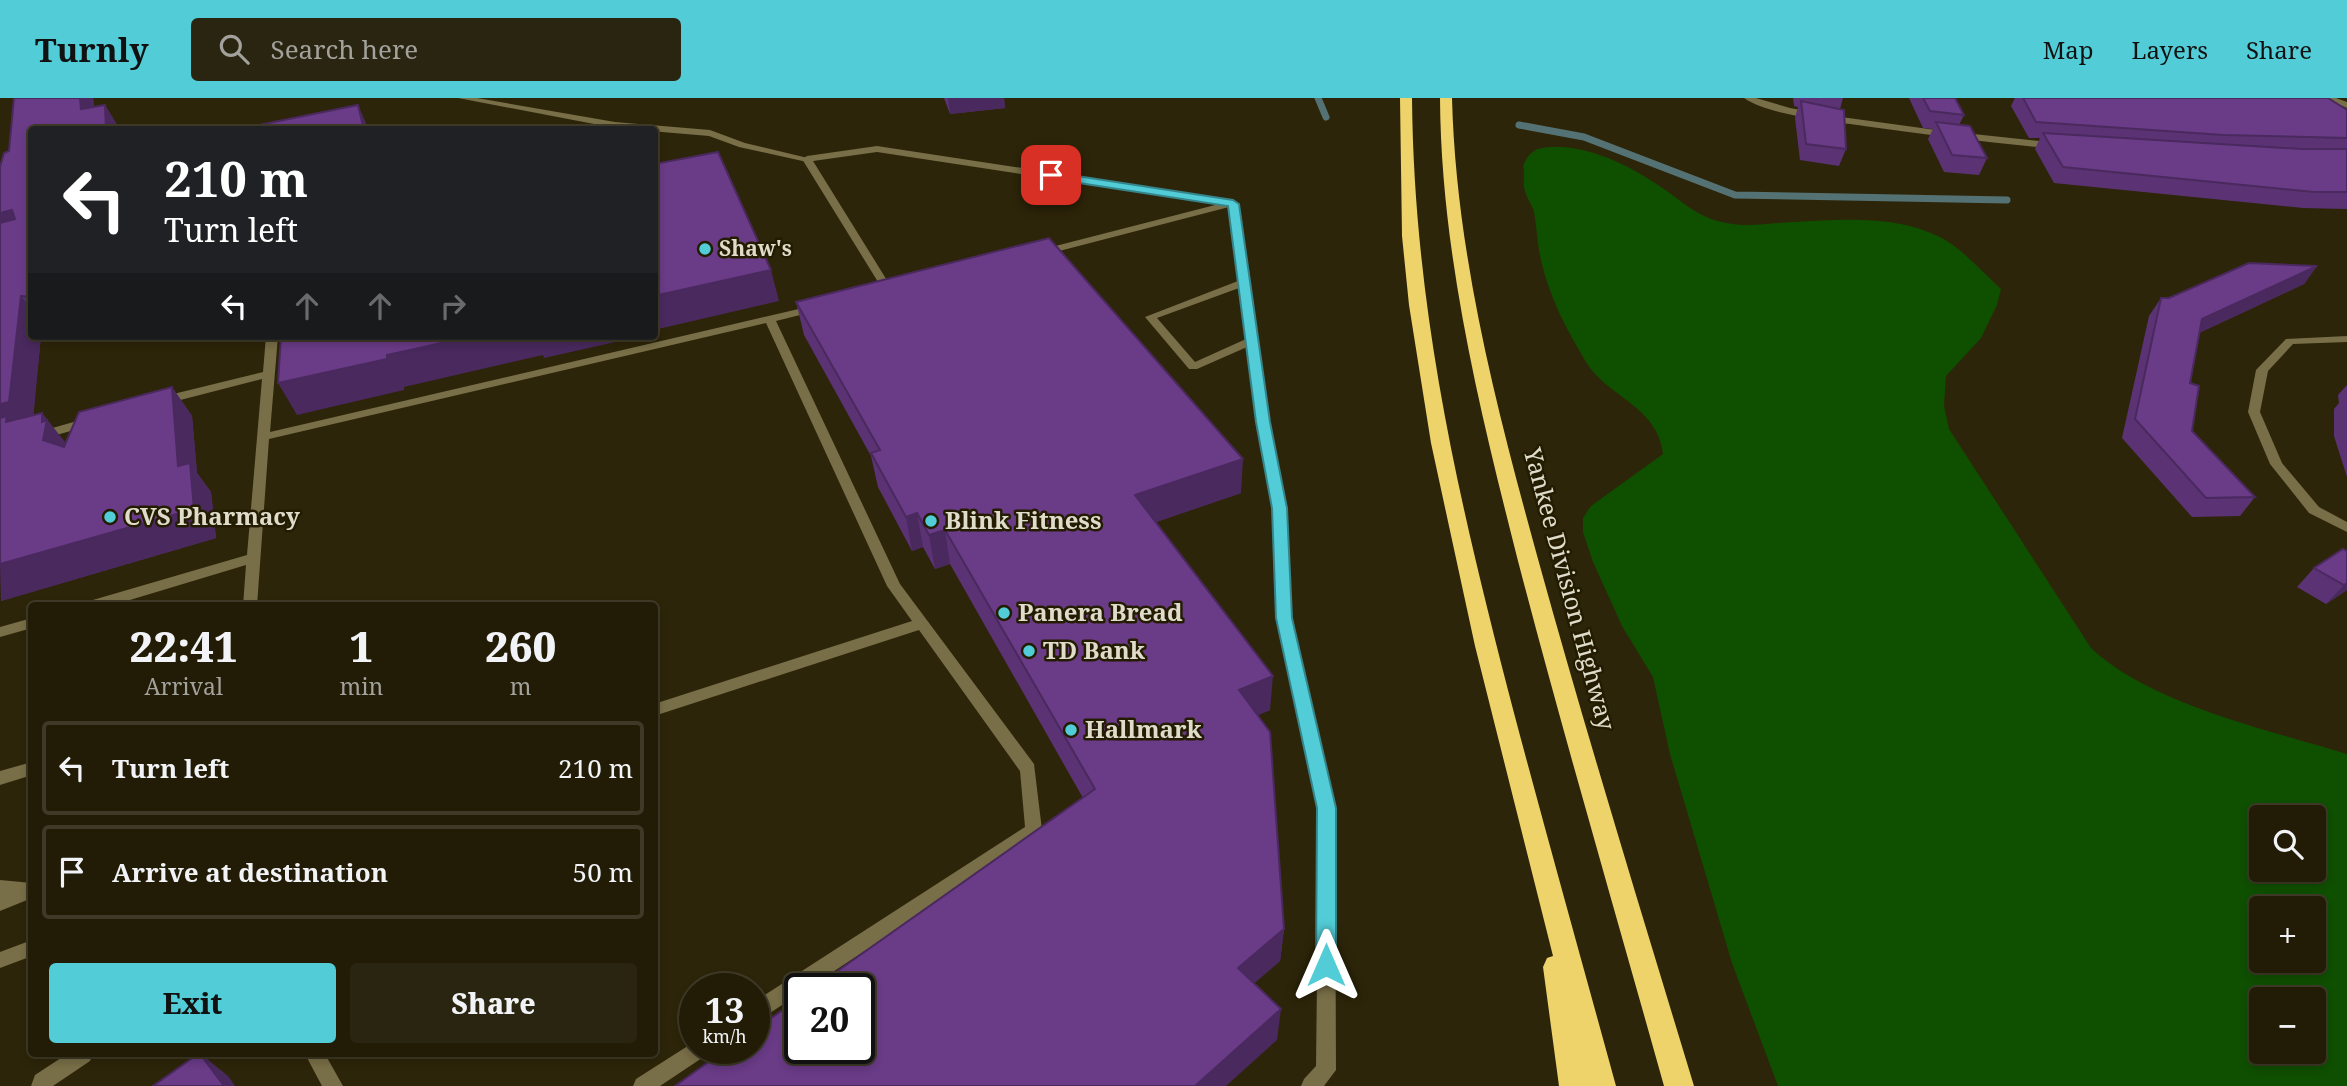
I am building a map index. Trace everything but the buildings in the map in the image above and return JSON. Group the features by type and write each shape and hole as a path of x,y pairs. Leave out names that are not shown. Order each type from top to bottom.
{"highway":[{"path":"1406,98 1407,195 1418,302 1438,436 1479,617 1601,1086"},
{"name":"Yankee Division Highway","path":"1447,98 1448,152 1457,221 1479,361 1494,428 1538,598 1679,1086"},
{"path":"1541,861 1574,1086"}],"street":[{"path":"462,98 627,126"},
{"path":"1748,98 1825,118 1932,134 2072,148"},
{"path":"2328,98 2347,105"},
{"path":"658,129 710,133 742,145 807,159 877,149 1233,204"},
{"path":"807,159 888,290"},
{"path":"1024,257 1233,204"},
{"path":"1233,204 1263,422 1280,508 1284,618 1327,808 1326,1070 1311,1086"},
{"path":"1244,284 1150,317 1193,367 1252,341"},
{"path":"875,294 900,288"},
{"path":"263,437 822,306"},
{"path":"770,319 894,586 1028,769 1034,830 770,1003"},
{"path":"2347,339 2290,341 2262,370 2253,412 2276,464 2314,510 2347,528"},
{"path":"250,602 272,340"},
{"path":"150,404 268,374"},
{"path":"31,438 110,415"},
{"path":"104,602 253,558"},
{"path":"0,632 28,624"},
{"path":"658,709 921,624"},
{"path":"0,778 28,769"},
{"path":"0,888 28,890"},
{"path":"0,902 28,892"},
{"path":"0,960 28,950"},
{"path":"41,1084 79,1057"},
{"path":"317,1057 333,1086"},
{"path":"643,1086 679,1062"}],"green space":[{"path":"1544,148 1576,149 1626,166 1699,214 1724,223 1754,225 1868,220 1923,230 1957,248 2001,289 1997,305 1981,338 1946,376 1944,406 1949,429 2091,648 2116,668 2177,700 2247,725 2347,754 2347,1086 1778,1086 1732,963 1670,754 1653,677 1622,626 1593,562 1583,532 1583,518 1591,506 1663,454 1652,424 1595,374 1586,362 1554,300 1544,274 1534,212 1525,190 1523,166 1534,151"}],"waterway":[{"path":"1318,98 1326,117"},
{"path":"1519,125 1584,137 1735,195 2007,200"}],"place":[{"name":"Shaw's","path":"705,249"},
{"name":"CVS Pharmacy","path":"110,517"},
{"name":"Blink Fitness","path":"931,521"},
{"name":"Panera Bread","path":"1004,613"},
{"name":"TD Bank","path":"1029,651"},
{"name":"Hallmark","path":"1071,730"}],"route":[{"path":"1051,175 1233,204 1263,422 1280,508 1284,618 1327,808 1326,965"}]}
